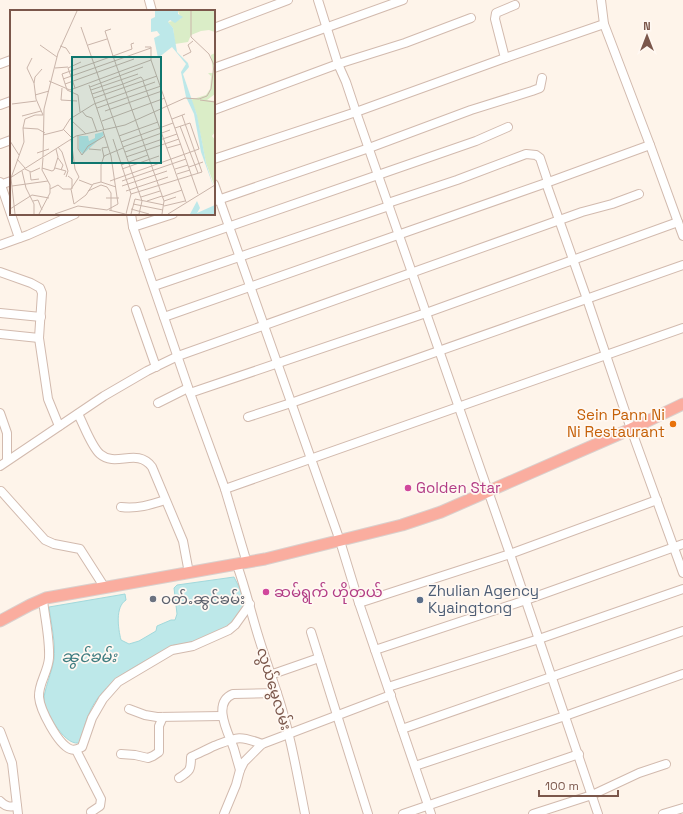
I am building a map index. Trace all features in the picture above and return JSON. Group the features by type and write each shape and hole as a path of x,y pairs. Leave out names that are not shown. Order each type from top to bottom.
{"highway":[{"path":"0,621 30,605 43,600 242,564 402,525 441,512 488,492 631,429 683,404"}],"street":[{"path":"149,0 152,10"},
{"path":"215,28 288,0"},
{"path":"318,0 338,64 346,82 389,204 566,716 598,814"},
{"path":"215,68 403,0"},
{"path":"601,0 604,24 683,236"},
{"path":"505,58 494,19 496,13 515,5"},
{"path":"215,110 338,64 405,43 471,18"},
{"path":"215,159 356,112 604,24"},
{"path":"0,64 10,60"},
{"path":"217,200 369,148 471,110 540,88 542,78"},
{"path":"0,105 10,101"},
{"path":"144,256 476,141 508,128"},
{"path":"0,144 10,140"},
{"path":"164,317 547,183 650,145"},
{"path":"154,286 457,180 526,154 536,155 540,158 573,261 683,573"},
{"path":"10,182 0,184 10,212"},
{"path":"215,189 217,200 229,227 340,541 359,603 431,814"},
{"path":"0,466 104,396 178,356 582,212 612,204 638,194"},
{"path":"11,215 19,238"},
{"path":"0,245 73,215"},
{"name":"လွယ်မွေလမ်း","path":"131,215 164,317 225,489 250,604 270,675 277,693 295,760 305,814"},
{"path":"134,227 170,215"},
{"path":"158,402 189,390 277,363 426,313 678,222"},
{"path":"248,417 291,404 439,350 683,265"},
{"path":"0,272 31,283 40,288 42,293 42,317 39,338 48,399 59,426"},
{"path":"136,310 156,367"},
{"path":"0,313 42,317"},
{"path":"225,489 683,328"},
{"path":"0,334 39,338"},
{"path":"0,413 7,433 7,460"},
{"path":"78,414 96,449 102,455 118,459 135,457 148,462 152,467 183,541 189,573"},
{"path":"1,490 46,540 54,544 80,549 105,588"},
{"path":"121,507 130,508 146,506 165,500"},
{"path":"359,603 510,554 657,500"},
{"path":"375,650 526,600 683,544"},
{"path":"224,814 244,762 262,744 337,716 389,691 683,589"},
{"path":"43,600 49,658 47,670 41,684 39,696 40,705 53,729 63,743 70,749 76,750 82,747 92,718 103,699 118,682 172,650 193,646 229,630 235,625 250,604"},
{"path":"402,729 683,631"},
{"path":"311,632 368,814"},
{"path":"270,675 319,658"},
{"path":"414,766 566,716 683,674"},
{"path":"240,770 222,716 225,699 233,694 277,693"},
{"path":"129,709 145,715 163,717 222,716"},
{"path":"121,754 148,758 159,752 159,726 163,717"},
{"path":"0,730 12,763 17,810 4,805 0,801"},
{"path":"179,778 191,768 191,757 230,739 248,738 262,744"},
{"path":"76,750 101,800 100,806 92,812"},
{"path":"403,814 428,804 579,754"},
{"path":"533,814 592,795 639,773 666,764"},
{"path":"663,814 683,808"}],"water":[{"name":"ၼွင်ၶမ်း","path":"234,577 246,601 232,622 221,631 205,638 174,645 127,671 98,698 91,709 81,742 75,743 63,735 52,721 45,706 44,700 54,653 54,640 49,607 125,594 126,600 120,608 118,624 121,640 129,644 139,641 156,631 157,626 171,620 175,620 177,614 174,588 177,585"}],"place":[{"name":"Sein Pann Ni Ni Restaurant","path":"673,424"},
{"name":"Golden Star","path":"408,488"},
{"name":"ဆမ်ရွက် ဟိုတယ်","path":"266,592"},
{"name":"ဝတ်ႉၼွင်ၶမ်း","path":"153,599"},
{"name":"Zhulian Agency Kyaingtong","path":"420,600"}]}
